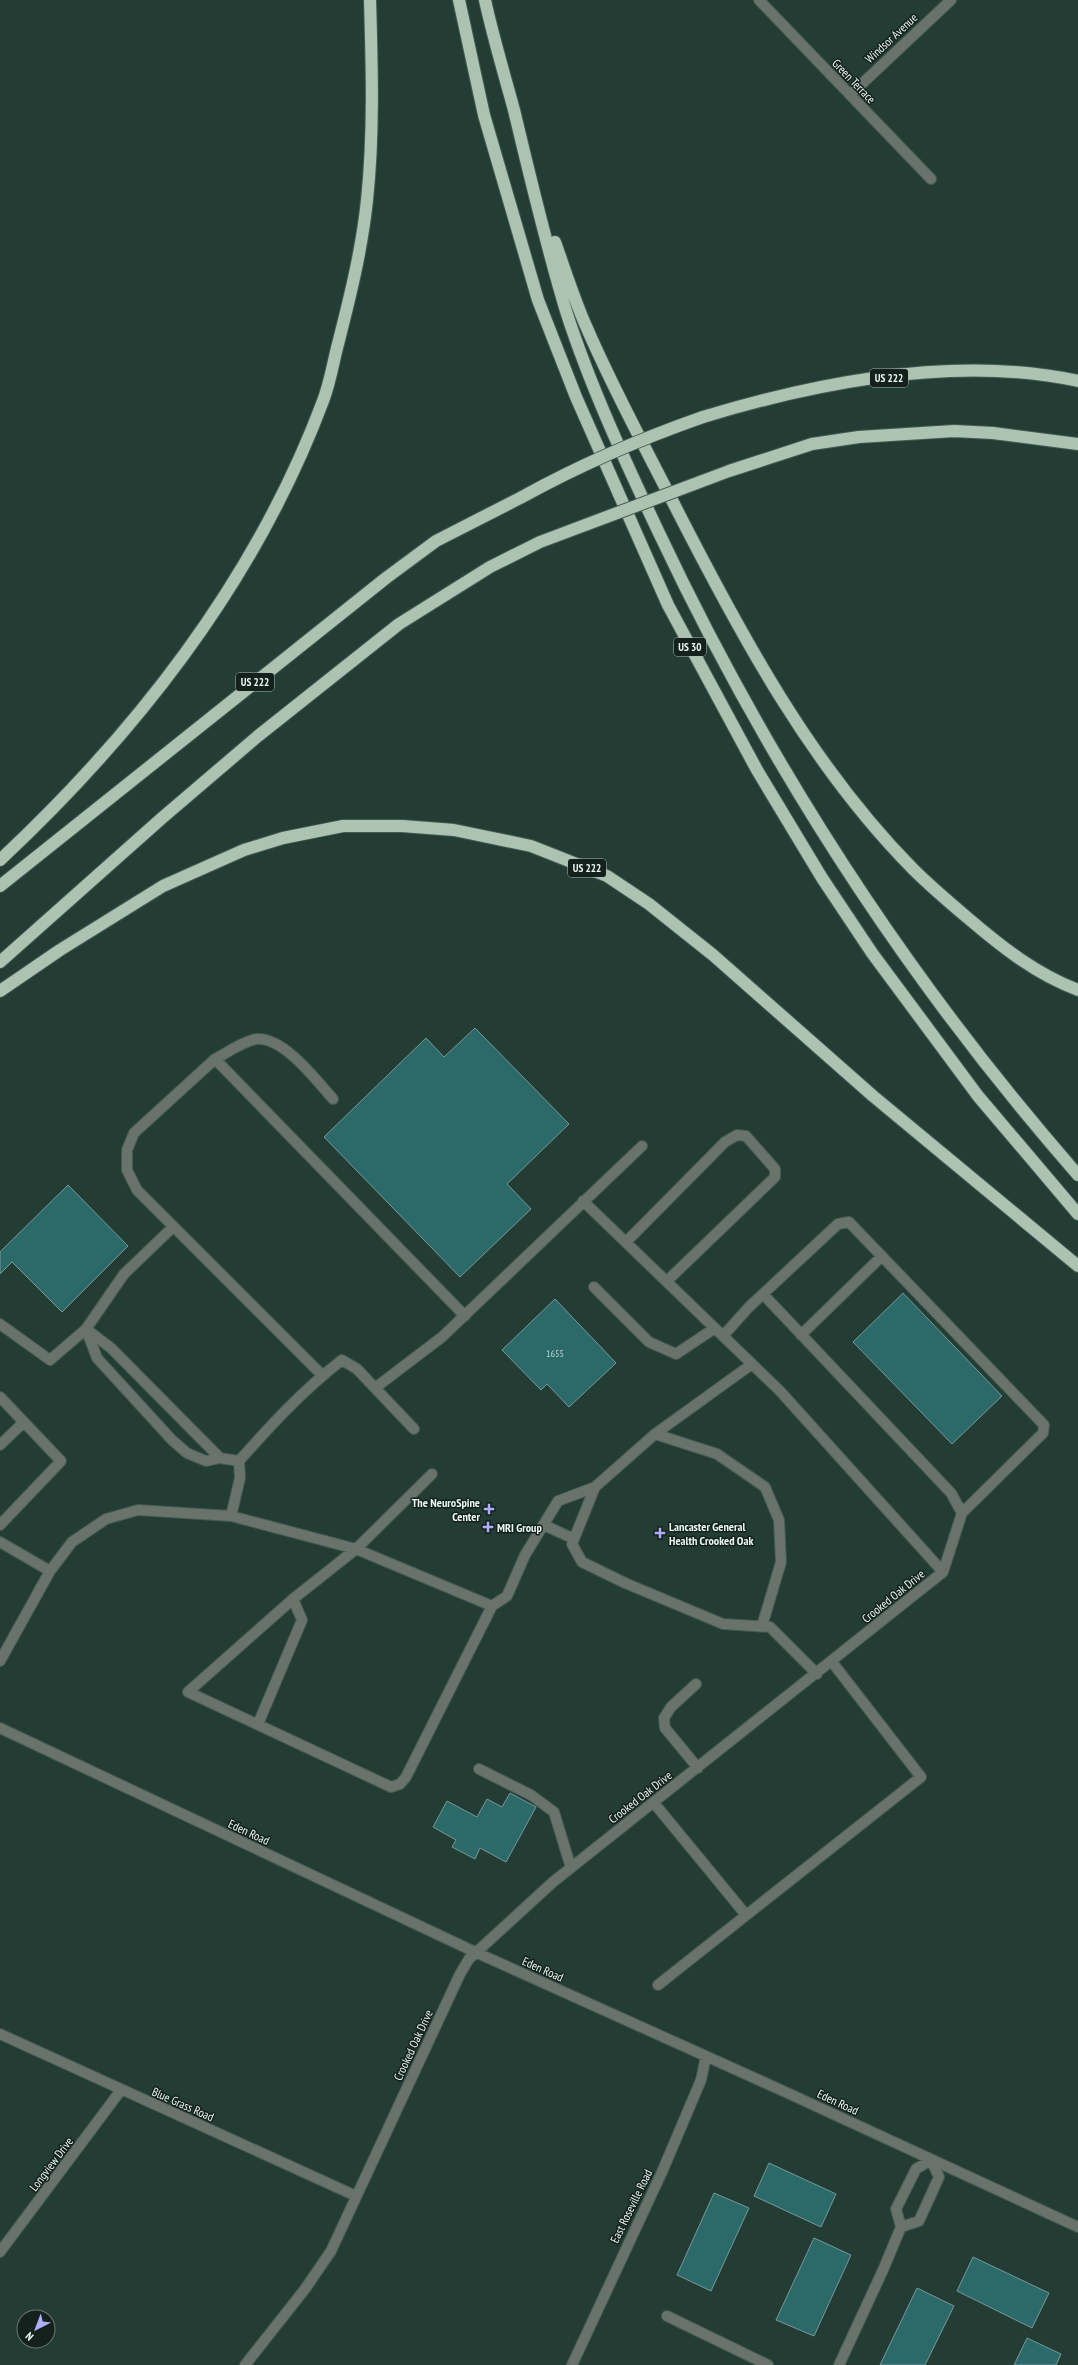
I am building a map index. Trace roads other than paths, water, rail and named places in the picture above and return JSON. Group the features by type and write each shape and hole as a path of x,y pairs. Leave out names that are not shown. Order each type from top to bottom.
{"highway":[{"path":"0,860 53,811 112,747 187,654 245,564 306,442 324,398 350,300 367,200 372,114 370,0"},
{"name":"US 30","path":"459,0 484,115 538,300 576,397 675,618 757,770 822,878 872,953 978,1096 1078,1214"},
{"name":"US 30","path":"485,0 526,162 567,312 591,377 636,484 688,594 740,691 812,814 922,978 988,1067 1078,1175"},
{"path":"526,162 585,325 622,403 714,583 785,704 842,786 913,869 1010,954 1054,980 1078,990"},
{"name":"US 222","path":"0,886 281,661 436,541 554,479 631,444 703,417 747,404 837,385 929,374 992,372 1029,374 1078,381"},
{"path":"0,962 168,813 258,736 398,624 490,567 540,542 729,471 812,444 859,437 954,431 994,433 1078,444"},
{"name":"US 222","path":"0,991 60,950 163,886 244,850 283,838 343,826 402,826 454,830 531,846 607,876 649,904 713,955 873,1096 1078,1266"}],"street":[{"name":"Green Terrace","path":"759,0 931,179"},
{"name":"Windsor Avenue","path":"850,95 951,0"},
{"path":"322,1375 136,1190 127,1170 127,1150 134,1133 215,1059 257,1039 274,1043 293,1056 333,1099"},
{"path":"215,1059 465,1316"},
{"path":"626,1242 725,1142 736,1135 746,1136 775,1169 775,1177 667,1281"},
{"path":"375,1388 442,1337 642,1146"},
{"name":"Crooked Oak Drive","path":"245,2365 300,2296 331,2251 460,1974 475,1952 571,1868 832,1662 943,1572 852,1469 752,1364 584,1201"},
{"path":"723,1336 763,1294 838,1224 849,1222 1044,1425 1043,1433 962,1513 943,1572"},
{"path":"0,1324 50,1360 86,1329 124,1274 173,1227"},
{"path":"802,1335 882,1256"},
{"path":"594,1287 649,1342 676,1354 715,1328"},
{"path":"763,1294 951,1493 962,1513"},
{"path":"86,1329 97,1358 172,1440 187,1453 206,1461 220,1458 239,1461"},
{"path":"86,1329 111,1348 220,1458"},
{"path":"231,1516 240,1478 239,1461 281,1414 322,1375 342,1360 357,1369 414,1429"},
{"path":"432,1474 356,1549 293,1599 188,1692 391,1787 400,1784 406,1777 492,1606 507,1596 525,1555 558,1501 595,1487 655,1434 752,1364"},
{"path":"0,1398 61,1461 0,1525"},
{"path":"0,1445 24,1422"},
{"path":"655,1434 717,1454 765,1487 780,1520 781,1562 762,1626"},
{"path":"595,1487 572,1544 582,1562 625,1584 723,1624 770,1627 816,1674"},
{"path":"0,1661 50,1571 72,1542 106,1519 138,1510 231,1516 356,1549 492,1606"},
{"path":"544,1525 574,1539"},
{"path":"0,1542 50,1571"},
{"path":"258,1724 302,1620 293,1599"},
{"path":"658,1985 921,1777 832,1662"},
{"path":"696,1684 671,1707 664,1718 665,1728 698,1768"},
{"name":"Eden Road","path":"0,1728 475,1952 706,2056 1078,2227"},
{"path":"479,1769 531,1795 554,1812 571,1868"},
{"path":"654,1803 746,1916"},
{"name":"Blue Grass Road","path":"0,2034 356,2196"},
{"name":"East Roseville Road","path":"572,2365 662,2172 701,2080 706,2056"},
{"name":"Longview Drive","path":"0,2252 121,2090"},
{"path":"839,2365 883,2270 901,2227 896,2209 916,2169 931,2160 939,2177 919,2221 901,2227"},
{"path":"667,2316 768,2365"}],"place":[{"name":"The NeuroSpine Center","path":"489,1509"},
{"name":"MRI Group","path":"488,1527"},
{"name":"Lancaster General Health Crooked Oak","path":"660,1533"}]}
